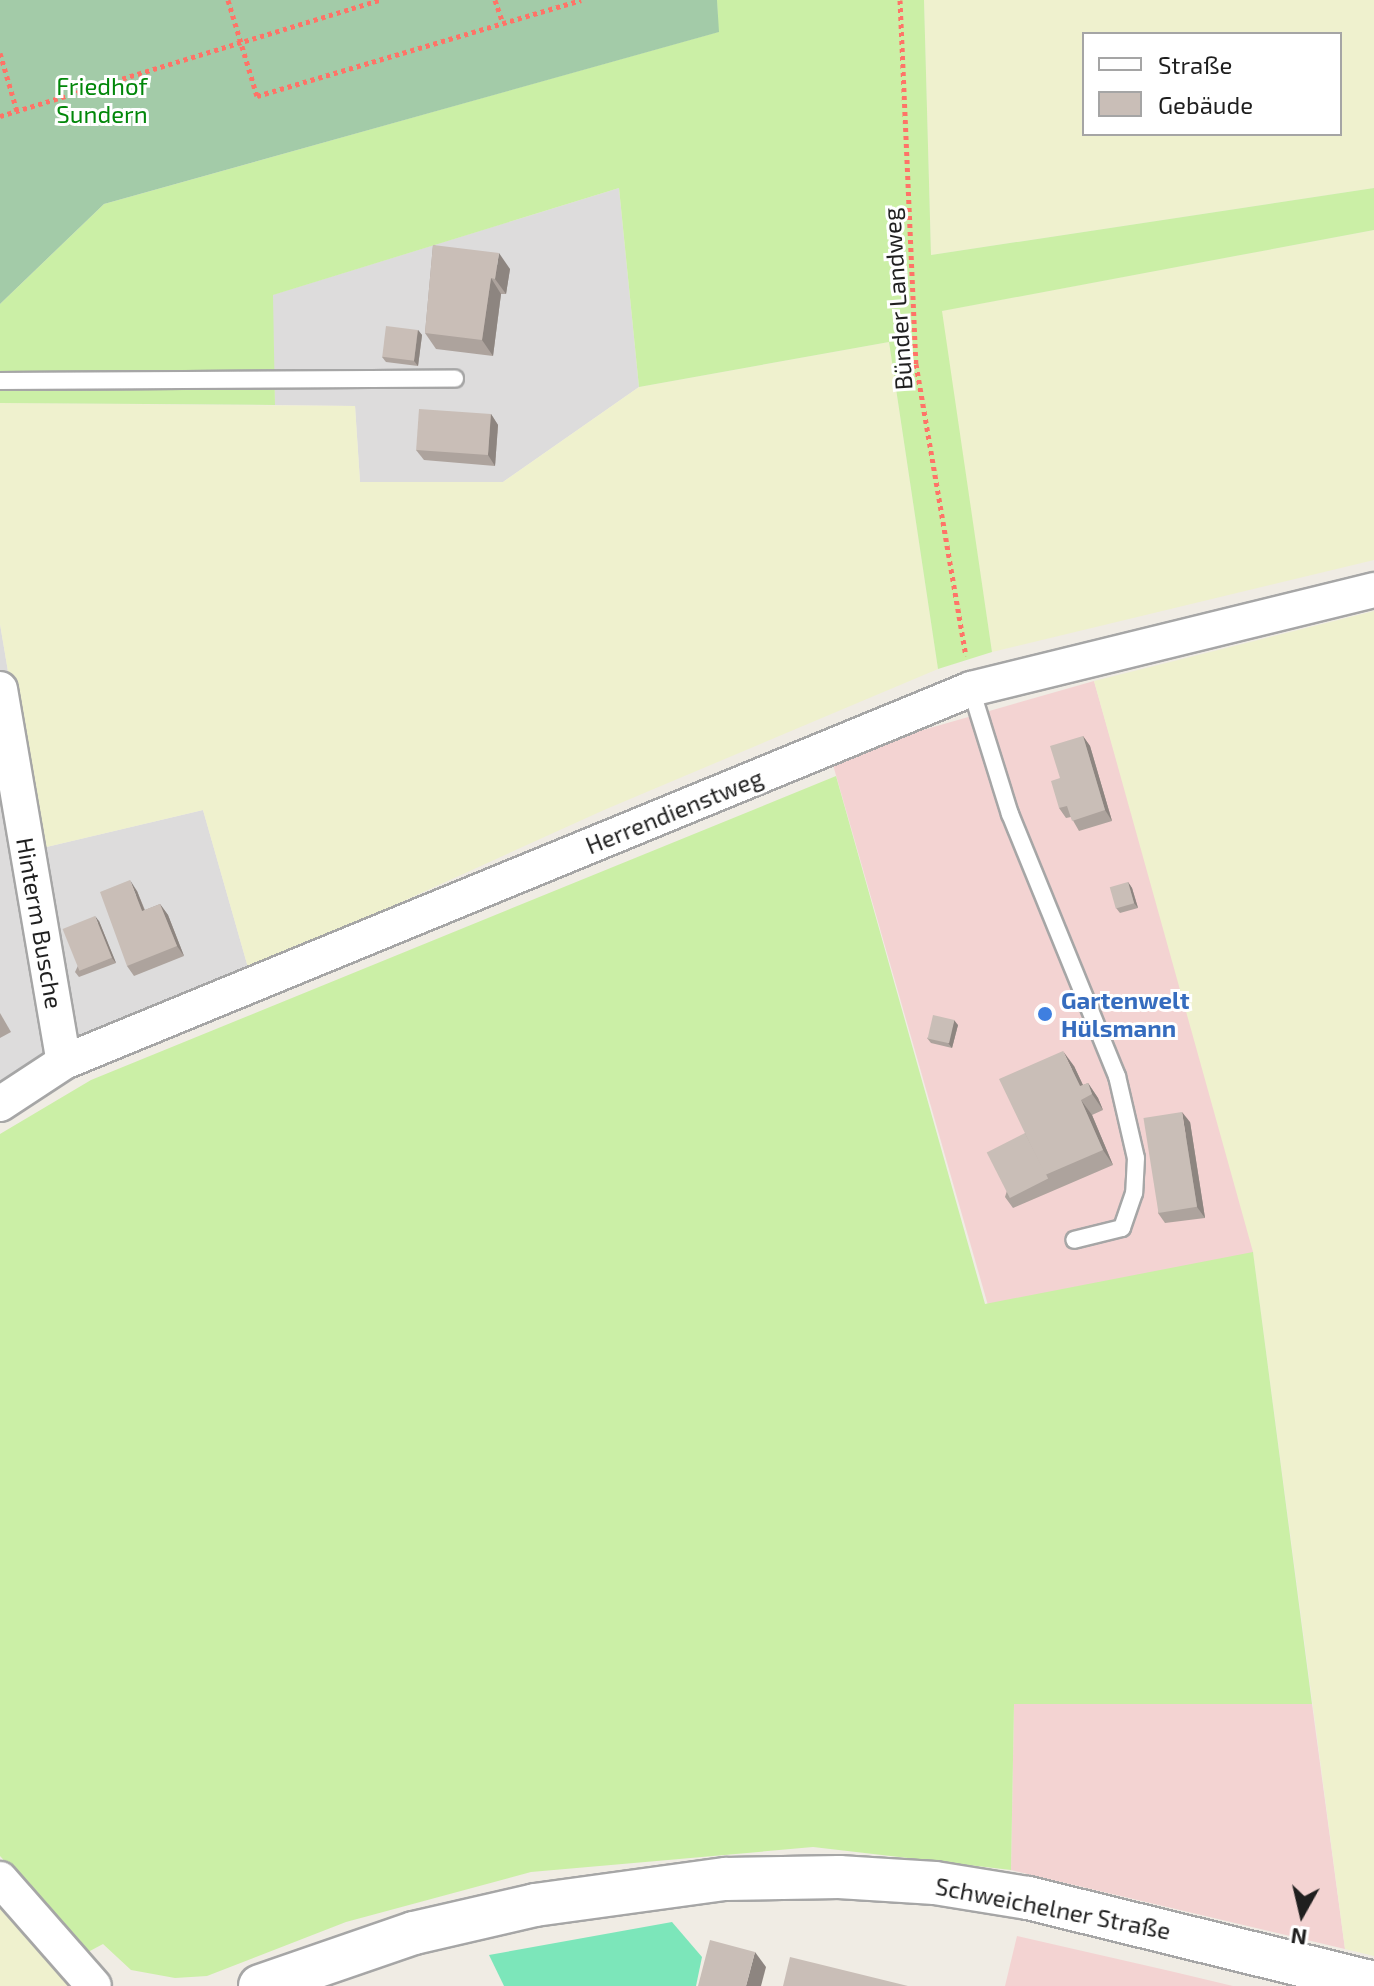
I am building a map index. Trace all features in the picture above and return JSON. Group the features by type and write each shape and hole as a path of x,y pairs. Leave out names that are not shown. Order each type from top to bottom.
{"street":[{"name":"Herrendienstweg","path":"0,1104 64,1062 971,689 1374,590"},
{"name":"Hinterm Busche","path":"0,689 64,1062"},
{"name":"Schweichelner Straße","path":"260,1986 414,1933 535,1905 726,1879 839,1877 935,1883 1028,1898 1374,1983"},
{"path":"0,1879 94,1986"}],"lane":[{"path":"0,381 455,379"},
{"path":"971,689 1010,814 1117,1076 1136,1158 1134,1193 1122,1228 1074,1240"}],"path":[{"path":"228,0 257,96 581,0"},
{"path":"0,116 380,0"},
{"path":"495,0 503,23"},
{"name":"Bünder Landweg","path":"900,0 916,364 971,689"},
{"path":"0,53 17,111"}],"shaded area":[{"path":"619,188 639,387 503,482 360,482 355,406 275,405 272,295"},
{"path":"0,624 38,849 203,810 249,971 0,1118"},
{"name":"Gartenwelt Hülsmann","path":"1094,681 1257,1251 994,1327 831,757"},
{"path":"1014,1704 1312,1704 1345,1949 1011,1870"},
{"path":"1017,1936 1170,1971 1233,1986 1005,1986"}],"green space":[{"name":"Friedhof Sundern","path":"0,0 717,0 719,32 104,204 0,304"},
{"path":"717,0 924,0 931,255 1374,188 1374,230 942,311 992,652 938,669 889,342 639,387 619,188 273,295 275,405 0,403 0,304 104,204 718,32"},
{"path":"924,0 1374,0 1374,188 931,255"},
{"path":"1374,230 1374,560 992,652 941,311"},
{"path":"889,342 938,669 604,810 249,971 203,810 38,849 0,624 0,403 355,406 360,482 503,482 639,387"},
{"path":"1374,611 1374,1956 1345,1949 1253,1252 1094,681"},
{"path":"836,776 985,1304 1253,1252 1312,1704 1014,1704 1011,1870 813,1847 531,1872 346,1922 207,1976 175,1978 131,1970 103,1944 88,1952 0,1856 0,1134 91,1080"},
{"path":"0,1901 61,1972 69,1986 0,1986"},
{"path":"672,1922 702,1957 696,1986 504,1986 489,1955"}],"building":[{"path":"433,245 499,253 495,279 491,278 482,340 425,333"},
{"path":"386,326 418,330 414,361 382,357"},
{"path":"419,409 491,414 488,455 416,450"},
{"path":"1083,736 1105,810 1072,821 1067,806 1059,808 1051,781 1060,778 1050,746"},
{"path":"130,880 142,911 160,904 177,946 127,966 100,892"},
{"path":"1128,882 1134,903 1116,908 1110,887"},
{"path":"95,916 112,958 79,971 63,929"},
{"path":"933,1015 954,1020 949,1043 928,1038"},
{"path":"1063,1051 1080,1086 1088,1083 1092,1094 1081,1100 1103,1150 1045,1175 999,1079"},
{"path":"1182,1112 1197,1207 1158,1213 1143,1118"},
{"path":"1025,1133 1048,1178 1010,1198 987,1153"},
{"path":"710,1940 755,1952 746,1986 698,1986"},
{"path":"790,1957 908,1986 783,1986"}],"place":[{"name":"Gartenwelt Hülsmann","path":"1045,1014"}]}
